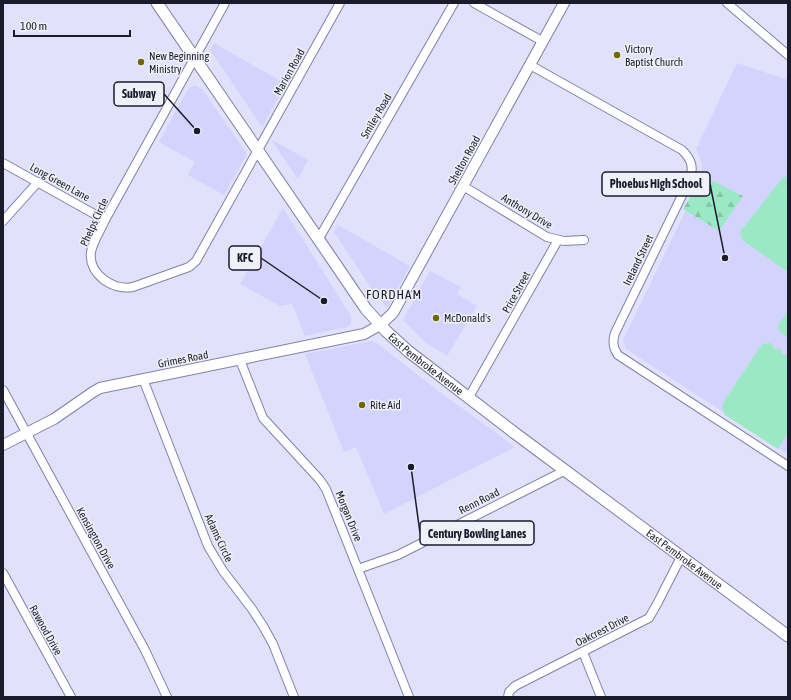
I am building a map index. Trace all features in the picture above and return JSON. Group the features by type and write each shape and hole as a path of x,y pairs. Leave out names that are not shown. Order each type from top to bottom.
{"main road":[{"name":"East Pembroke Avenue","path":"157,3 318,240 366,309 380,325 408,351 788,636"}],"street":[{"name":"Phelps Circle","path":"226,3 105,220 91,253 93,266 96,272 105,282 118,287 128,288 189,267 196,261 258,151"},
{"name":"Marion Road","path":"258,151 340,3"},
{"name":"Smiley Road","path":"318,240 454,3"},
{"path":"474,3 542,41"},
{"name":"Shelton Road","path":"380,325 393,313 564,3"},
{"path":"727,3 788,55"},
{"name":"Ireland Street","path":"530,65 682,150 692,162 690,179 615,333 613,345 618,356 788,466"},
{"name":"Long Green Lane","path":"3,163 105,220"},
{"path":"3,221 38,182"},
{"name":"Anthony Drive","path":"463,186 547,237 568,241 584,240"},
{"name":"Price Street","path":"469,397 558,240"},
{"name":"Grimes Road","path":"3,445 64,413 96,390 364,334 380,325"},
{"name":"Morgan Drive","path":"240,360 263,418 320,480 326,489 409,697"},
{"name":"Adams Circle","path":"143,379 208,546 223,571 263,626 273,644 294,697"},
{"name":"Kensington Drive","path":"3,390 145,650 167,697"},
{"name":"Renn Road","path":"358,569 398,555 566,470"},
{"name":"Oakcrest Drive","path":"508,697 509,692 515,686 649,618 681,557"},
{"name":"Rawood Drive","path":"3,573 71,697"},
{"path":"583,652 601,697"}],"shaded area":[{"path":"214,43 286,84 262,127 210,50"},
{"path":"737,63 788,80 788,454 626,349 623,340 702,177 702,163 696,149"},
{"path":"195,85 202,89 247,154 224,195 188,175 195,162 159,142 188,89"},
{"path":"272,141 308,160 298,179"},
{"path":"283,208 351,316 351,324 347,327 305,336 292,304 280,306 240,284"},
{"path":"338,225 410,266 387,308 371,288 334,232"},
{"path":"430,271 461,287 457,294 477,306 447,356 425,342 403,320"},
{"path":"372,341 515,447 384,514 356,447 344,452 305,354"}],"green space":[{"path":"703,176 743,196 719,231 683,209"},
{"path":"784,176 787,178 788,176 788,272 742,240 740,232"},
{"path":"788,311 788,338 779,331 778,325"},
{"path":"770,343 776,350 779,348 782,351 781,354 788,355 788,379 786,382 788,384 788,433 778,449 725,415 722,408 724,401 762,344"}],"place":[{"name":"Victory Baptist Church","path":"617,55"},
{"name":"New Beginning Ministry","path":"141,62"},
{"name":"Subway","path":"197,131"},
{"name":"Phoebus High School","path":"725,258"},
{"name":"KFC","path":"324,301"},
{"name":"McDonald's","path":"436,318"},
{"name":"Rite Aid","path":"362,405"},
{"name":"Century Bowling Lanes","path":"411,467"}],"district":[{"name":"FORDHAM","path":"394,294"}]}
